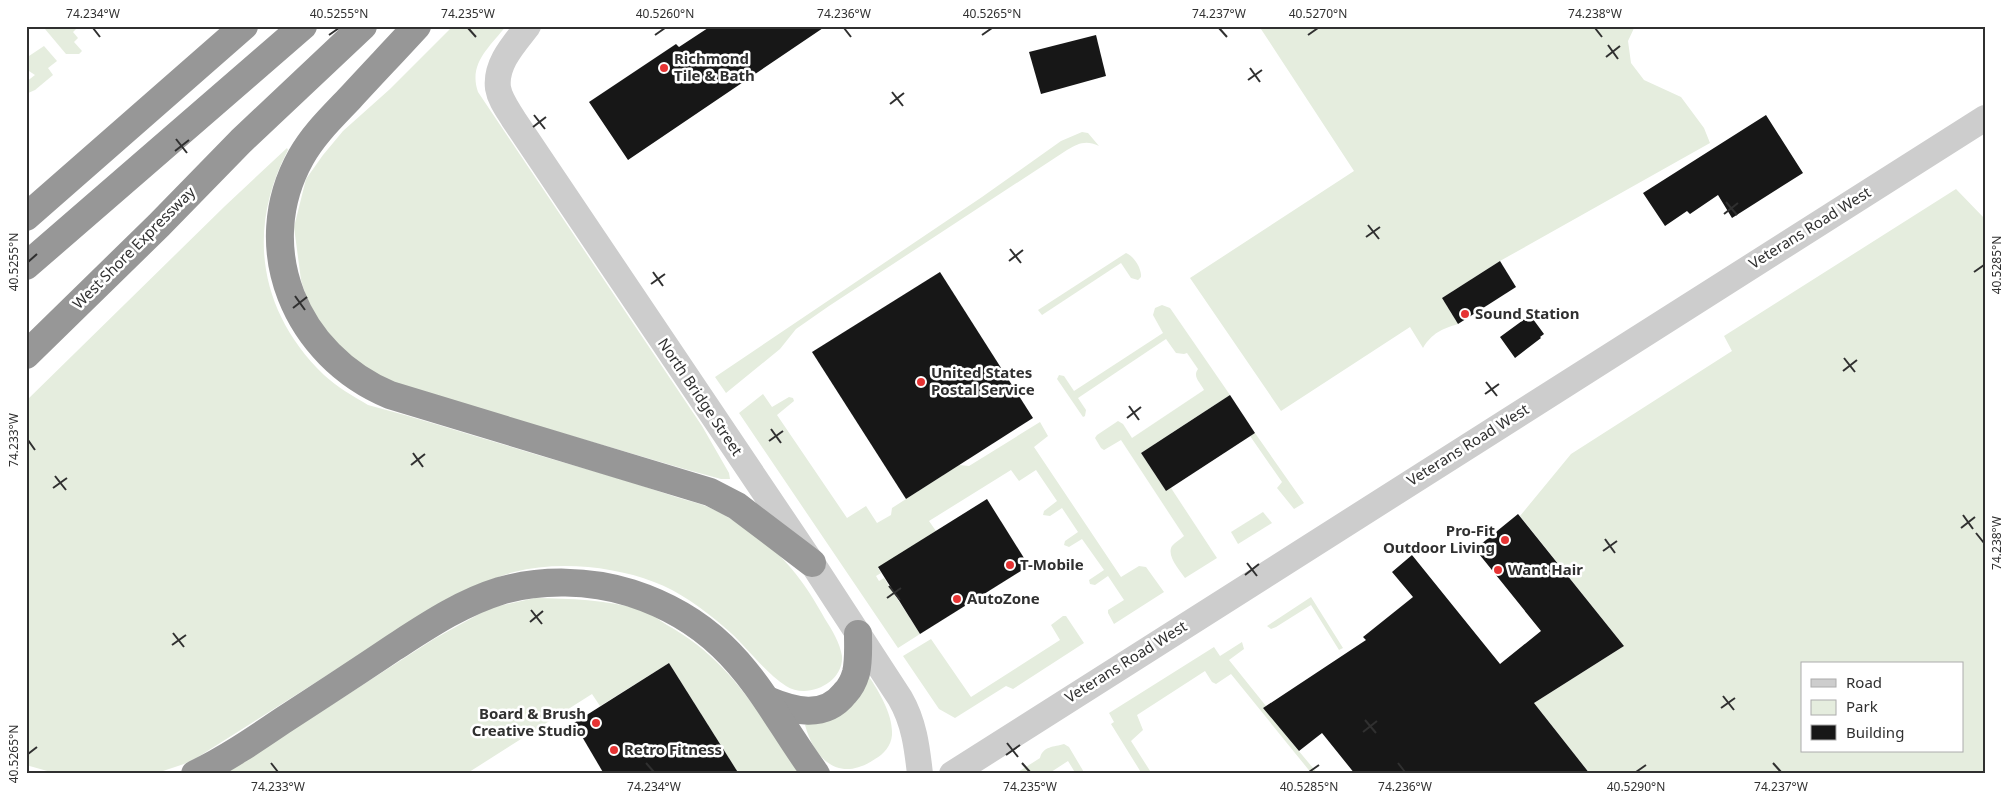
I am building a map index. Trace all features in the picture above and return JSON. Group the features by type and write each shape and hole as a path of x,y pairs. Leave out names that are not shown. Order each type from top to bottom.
{"highway":[{"path":"26,201 178,68 239,26"},
{"path":"26,217 244,26"},
{"path":"26,266 303,26"},
{"path":"26,337 151,218 241,141 363,26"},
{"path":"417,26 314,138 302,155 291,180 283,212 281,252 290,293 303,322 313,337 325,352 356,378 390,395 710,492 737,506 812,563"},
{"name":"West Shore Expressway","path":"26,355 152,232 241,141"},
{"path":"195,774 230,755 441,618 480,598 522,586 565,583 620,589 684,616 721,645 735,659 767,700 816,774"},
{"path":"767,700 782,706 808,712 821,710 840,700 856,675 858,634"}],"street":[{"name":"North Bridge Street","path":"528,26 510,50 499,70 498,89 502,99 514,120 812,563 906,708 914,731 920,774"},
{"name":"Veterans Road West","path":"952,774 1985,118"}],"green space":[{"path":"49,26 79,26 73,32 78,38 74,42 82,51 79,54 66,54 45,29"},
{"path":"453,26 506,26 487,48 478,64 476,82 478,92 702,426 729,473 730,479 721,479 688,470 402,386 366,369 340,350 310,309 301,280 294,227 306,179 343,131 390,89"},
{"path":"1259,26 1635,26 1628,41 1631,63 1644,80 1681,97 1704,128 1710,143 1500,261 1442,298 1458,324 1438,332 1423,348 1410,327 1281,411 1190,278 1354,171"},
{"path":"44,46 57,61 48,68 53,75 35,90 26,94 26,82 35,75 26,69 26,58"},
{"path":"1082,132 1088,133 1099,146 1083,143 1067,150 829,306 796,329 780,349 726,393 715,377 982,197 1061,141"},
{"path":"287,148 288,150 275,180 267,210 264,240 266,269 273,297 285,325 302,351 324,375 368,405 701,504 734,521 750,531 779,555 814,600 835,637 842,656 841,666 831,681 813,690 804,691 786,686 777,680 731,633 715,620 673,590 654,582 621,572 603,569 567,566 549,567 506,574 452,596 198,757 184,764 154,774 58,774 26,765 26,401 225,206"},
{"path":"1956,189 1985,219 1985,774 1590,774 1534,703 1624,646 1520,516 1571,454 1732,351 1724,336"},
{"path":"1126,253 1135,260 1139,267 1141,277 1138,280 1131,278 1121,263 1042,315 1038,310"},
{"path":"1162,305 1170,308 1230,395 1141,453 1166,491 1171,488 1217,558 1185,578 1174,563 1171,554 1172,546 1184,536 1121,440 1104,450 1095,438 1118,421 1123,424 1132,438 1204,390 1196,377 1198,369 1187,353 1176,353 1166,339 1078,398 1086,410 1083,417 1057,379 1059,375 1064,376 1074,391 1163,333 1153,315 1155,308"},
{"path":"763,394 772,407 789,397 793,398 794,401 777,415 847,518 866,506 877,523 891,515 892,508 959,465 969,466 1040,422 1048,436 1034,447 1121,577 1139,566 1146,567 1164,592 1114,624 1108,610 1124,600 1108,576 1095,585 1090,584 1089,580 1104,570 1082,539 1069,547 1064,545 1065,541 1078,532 1062,508 1050,516 1043,515 1044,511 1057,501 1036,470 1019,481 1011,470 929,521 936,531 878,568 881,573 876,576 879,581 884,578 920,634 898,648 739,413"},
{"path":"1255,433 1304,503 1294,509 1277,488 1282,482 1250,436"},
{"path":"1263,512 1272,523 1238,544 1231,532"},
{"path":"1311,597 1343,648 1339,650 1311,605 1276,627 1271,629 1267,626"},
{"path":"535,598 588,600 628,606 648,613 690,639 727,672 757,710 800,774 739,774 669,663 600,706 592,694 466,774 224,774 434,639 490,608"},
{"path":"1063,616 1066,616 1084,643 1013,689 1006,686 955,718 939,709 903,656 931,639 971,697 1060,640 1051,625"},
{"path":"1242,642 1244,649 1229,660 1266,706 1263,708 1318,774 1312,774 1231,674 1216,684 1212,682 1205,671 1137,715 1143,730 1131,741 1152,774 1142,774 1111,724 1114,722 1109,713 1214,647 1220,656"},
{"path":"868,675 888,711 892,727 890,743 881,755 862,766 851,769 840,768 822,758 809,738 805,725"},
{"path":"1064,744 1069,747 1085,774 1076,774 1068,761 1048,774 1015,774 1040,758 1046,749"}],"building":[{"path":"711,26 826,26 628,160 589,102 676,44 679,47"},
{"path":"1096,35 1106,76 1041,94 1029,52"},
{"path":"1766,115 1803,173 1732,218 1718,195 1690,214 1687,211 1665,226 1643,193"},
{"path":"1500,261 1516,287 1458,324 1442,298"},
{"name":"United States Postal Service","path":"940,272 1033,418 906,499 812,352"},
{"path":"1530,315 1544,334 1515,358 1500,337"},
{"path":"1230,395 1255,433 1166,491 1141,453"},
{"path":"987,499 1029,566 920,634 878,567"},
{"path":"1518,514 1624,646 1534,703 1590,774 1355,774 1322,733 1299,751 1263,708 1366,640 1363,637 1413,597 1392,572 1412,555 1500,664 1541,631 1475,549"},
{"path":"669,663 739,774 604,774 574,723"}],"place":[{"name":"Richmond Tile & Bath","path":"664,68"},
{"name":"Sound Station","path":"1465,314"},
{"name":"United States Postal Service","path":"921,382"},
{"name":"Pro-Fit Outdoor Living","path":"1505,540"},
{"name":"T-Mobile","path":"1010,565"},
{"name":"Want Hair","path":"1498,570"},
{"name":"AutoZone","path":"957,599"},
{"name":"Board & Brush Creative Studio","path":"596,723"},
{"name":"Retro Fitness","path":"614,750"}]}
